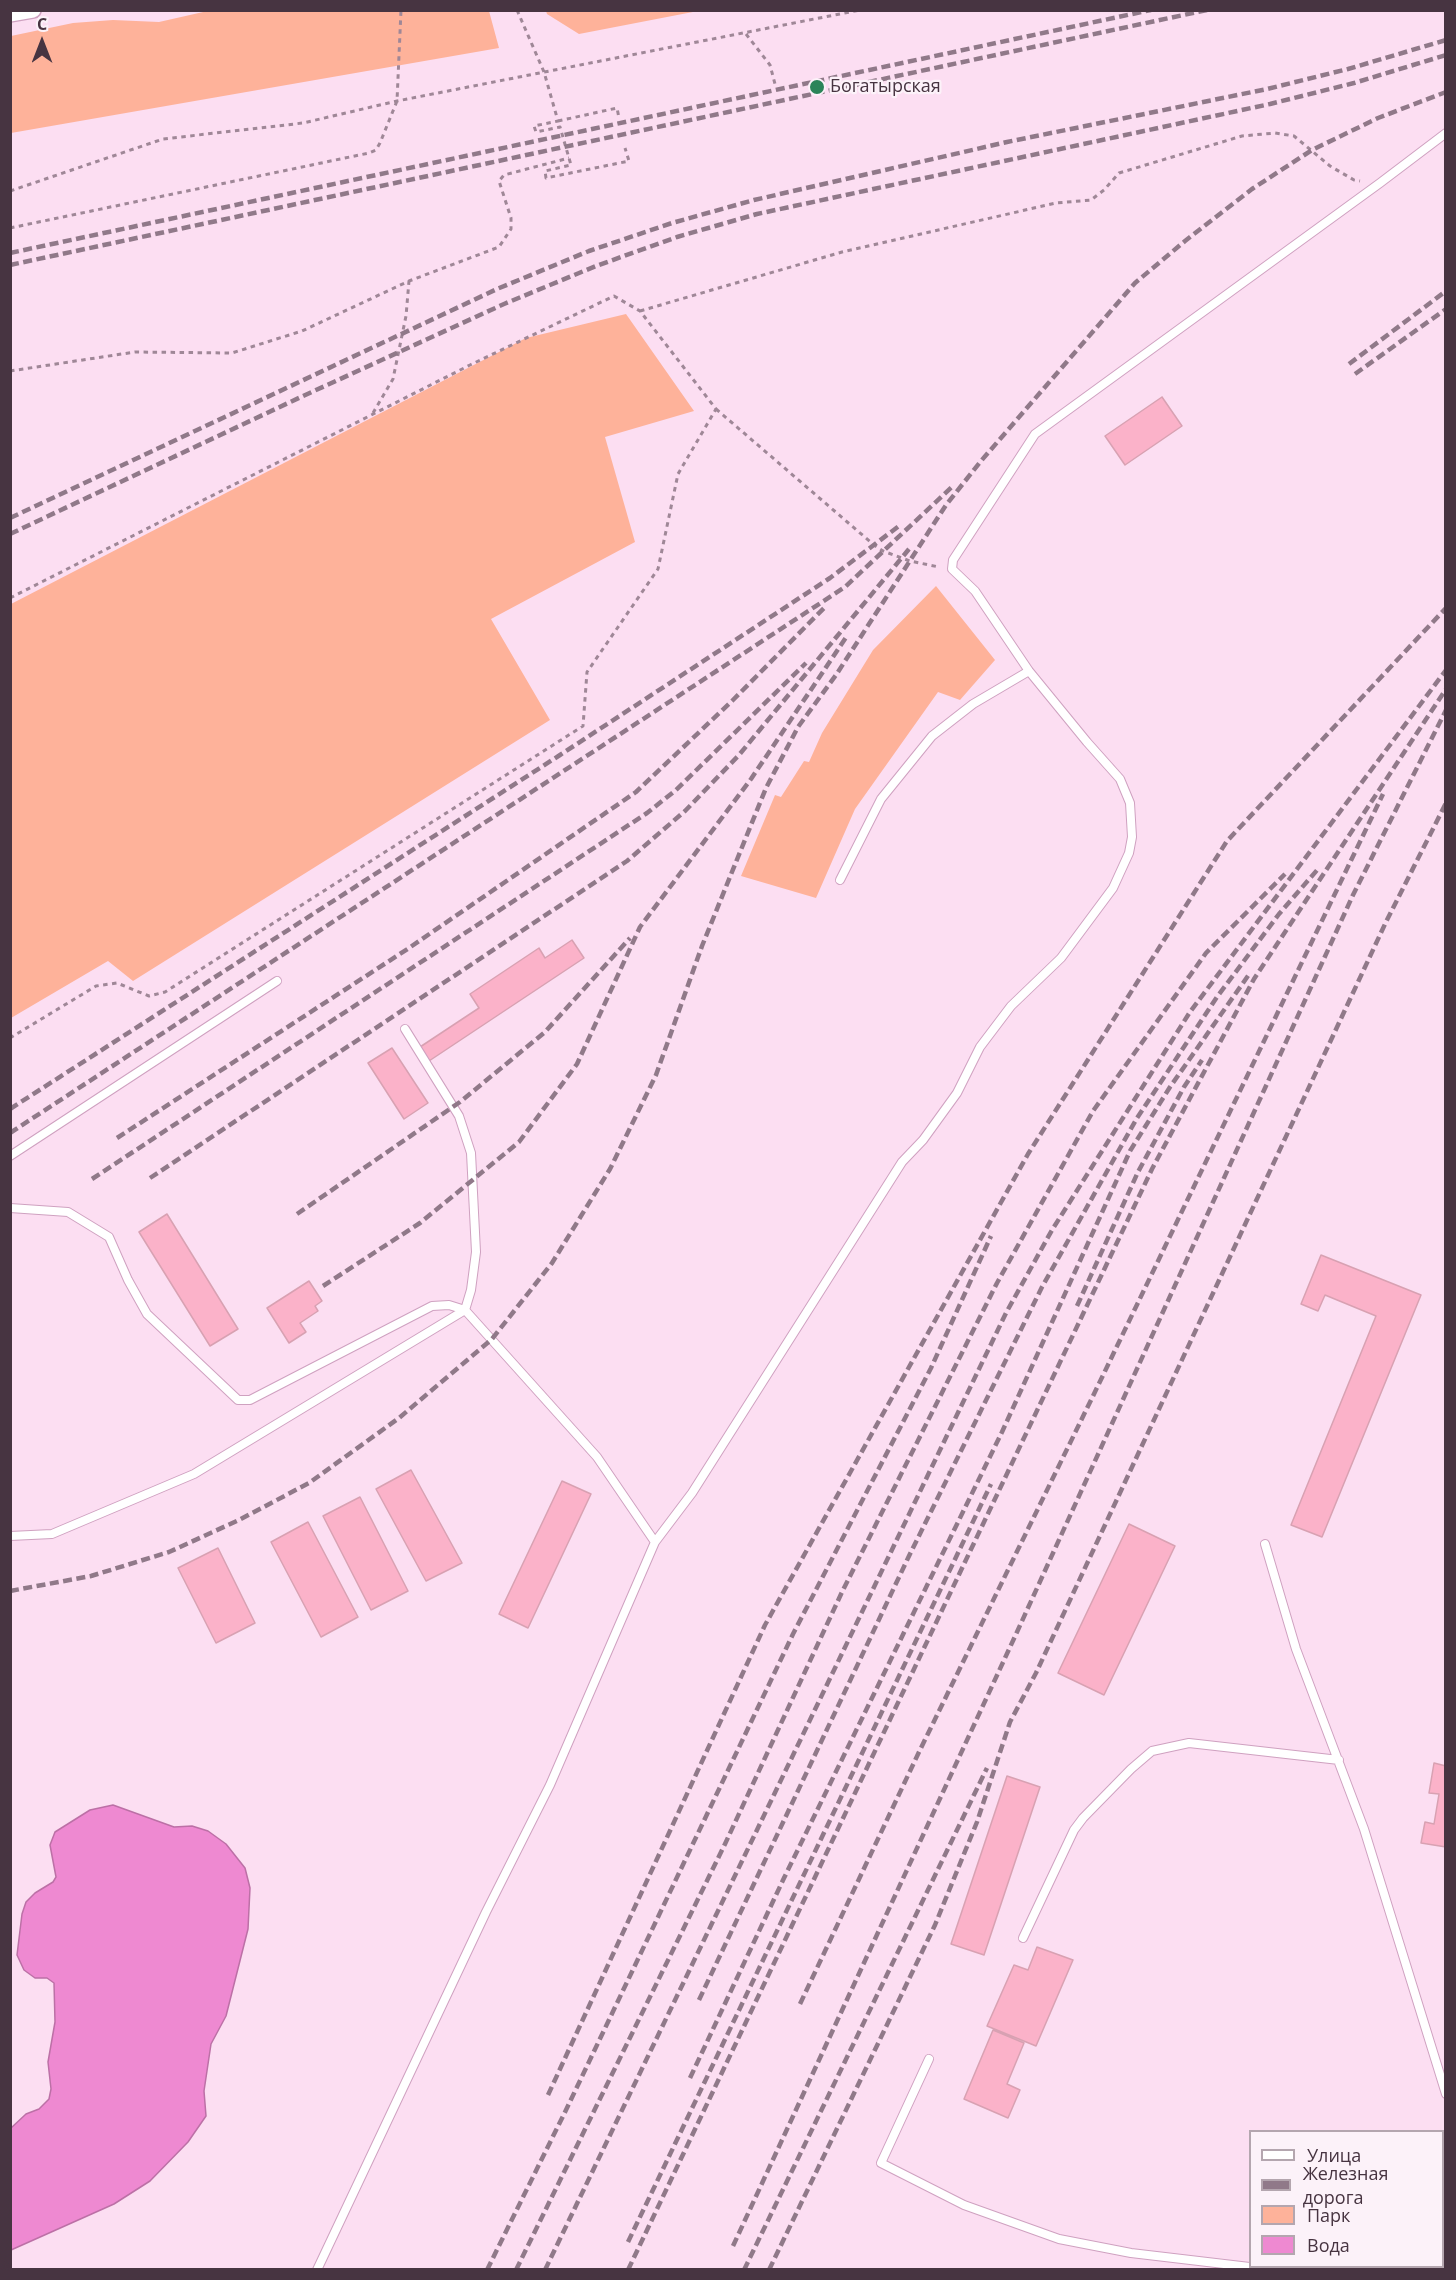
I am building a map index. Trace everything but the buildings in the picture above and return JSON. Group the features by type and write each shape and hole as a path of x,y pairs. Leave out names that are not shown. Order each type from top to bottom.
{"street":[{"path":"10,14 33,10"}],"lane":[{"path":"317,2270 486,1912 550,1785 655,1542 692,1493 902,1162 923,1140 957,1093 980,1047 1011,1006 1061,958 1113,888 1130,853 1132,837 1130,803 1120,778 1087,742 1029,671 975,591 952,569 953,560 1035,434 1446,133"},
{"path":"840,880 881,799 932,736 974,704 1029,671"},
{"path":"10,1156 277,981"},
{"path":"10,1536 52,1534 194,1474 465,1310 471,1290 476,1252 471,1153 459,1116 405,1029"},
{"path":"10,1208 68,1212 109,1237 128,1280 147,1314 238,1400 250,1400 432,1306 448,1305 465,1310 597,1457 655,1542"},
{"path":"1265,1545 1296,1649 1364,1829 1446,2094"},
{"path":"1023,1938 1074,1830 1131,1769 1152,1751 1189,1743 1339,1760"},
{"path":"929,2059 881,2163 964,2205 1059,2239 1131,2253 1249,2267"},
{"path":"1258,2268 1275,2270"},
{"path":"1380,2270 1395,2268"}],"path":[{"path":"10,228 376,150 396,101 401,10"},
{"path":"517,10 544,72 558,121"},
{"path":"10,191 164,139 303,123 396,101 860,10"},
{"path":"746,34 770,65 775,84"},
{"path":"620,118 617,108 534,126 536,132 560,127 570,158 571,165 545,171 546,178 629,161 625,148"},
{"path":"640,311 842,252 1056,203 1091,200 1104,190 1119,172 1242,136 1275,133 1294,136 1330,166 1354,180 1380,183"},
{"path":"10,371 135,352 232,353 302,331 409,281 499,247 511,229 511,218 499,181 504,175 570,158"},
{"path":"372,415 393,379 406,316 409,281"},
{"path":"10,598 614,296 640,311 716,409 883,551 910,561 952,569"},
{"path":"10,1038 96,986 117,983 148,996 165,992 583,726 587,672 658,569 678,474 716,409"}],"green space":[{"path":"212,10 489,11 499,48 11,133 11,36 73,23 113,20 159,22"},
{"path":"546,10 698,11 579,34 547,14"},
{"path":"626,314 694,411 605,437 635,542 491,619 550,720 133,981 108,961 11,1018 11,604 526,338"},
{"path":"936,586 995,660 960,700 938,692 855,809 816,898 741,876 775,795 781,797 804,761 809,762 822,733 873,650"}],"water":[{"path":"113,1805 174,1827 192,1826 208,1831 226,1844 245,1868 250,1888 248,1929 226,2016 211,2044 204,2091 206,2116 188,2142 150,2181 114,2204 11,2250 11,2128 26,2114 39,2109 49,2099 51,2089 48,2062 55,2022 54,1983 47,1978 35,1978 24,1970 17,1955 22,1914 26,1902 35,1893 53,1882 56,1877 50,1845 55,1832 90,1810"}],"railway":[{"path":"10,253 1151,10"},
{"path":"10,265 1207,10"},
{"path":"10,518 497,289 589,251 672,223 754,200 1007,142 1267,89 1348,69 1446,40"},
{"path":"10,534 504,304 596,266 677,237 757,214 1270,104 1354,83 1446,55"},
{"path":"10,1591 91,1576 169,1552 239,1520 309,1483 399,1418 492,1339 552,1263 610,1169 656,1075 702,946 766,788 798,727 836,675 946,505 981,461 1135,283 1185,241 1252,189 1312,150 1378,118 1446,92"},
{"path":"1349,364 1446,291"},
{"path":"1355,374 1446,309"},
{"path":"10,1133 845,587 954,485"},
{"path":"10,1109 560,755 830,578 899,526"},
{"path":"150,1178 627,861 685,811 739,755 909,549"},
{"path":"117,1138 409,948 636,792 732,701 826,606"},
{"path":"548,2095 765,1625 1028,1154 1227,841 1446,608"},
{"path":"323,1286 420,1223 519,1142 577,1064 640,927 751,779 847,636"},
{"path":"92,1179 647,813 676,790 806,663"},
{"path":"545,2270 1006,1313 1052,1230 1190,1012 1446,670"},
{"path":"628,2270 1152,1169 1254,979 1446,689"},
{"path":"733,2246 1017,1632 1353,895 1446,710"},
{"path":"800,2004 919,1752 1383,794"},
{"path":"769,2270 935,1925 977,1822 1010,1722 1036,1673 1386,922 1446,803"},
{"path":"699,2000 909,1556 1042,1287 1137,1118 1217,997 1279,914 1318,869"},
{"path":"516,2270 725,1844 842,1592 997,1283 1093,1111 1206,953 1285,874"},
{"path":"297,1214 460,1102 545,1032 630,938"},
{"path":"690,2078 784,1878 1002,1432 1130,1151 1170,1087 1250,973"},
{"path":"1077,1306 1138,1172 1184,1087 1202,1060"},
{"path":"487,2270 566,2110 793,1634 931,1368 991,1236"},
{"path":"628,2242 991,1484"},
{"path":"744,2270 987,1768"}],"place":[{"name":"Богатырская","path":"817,87"}]}
